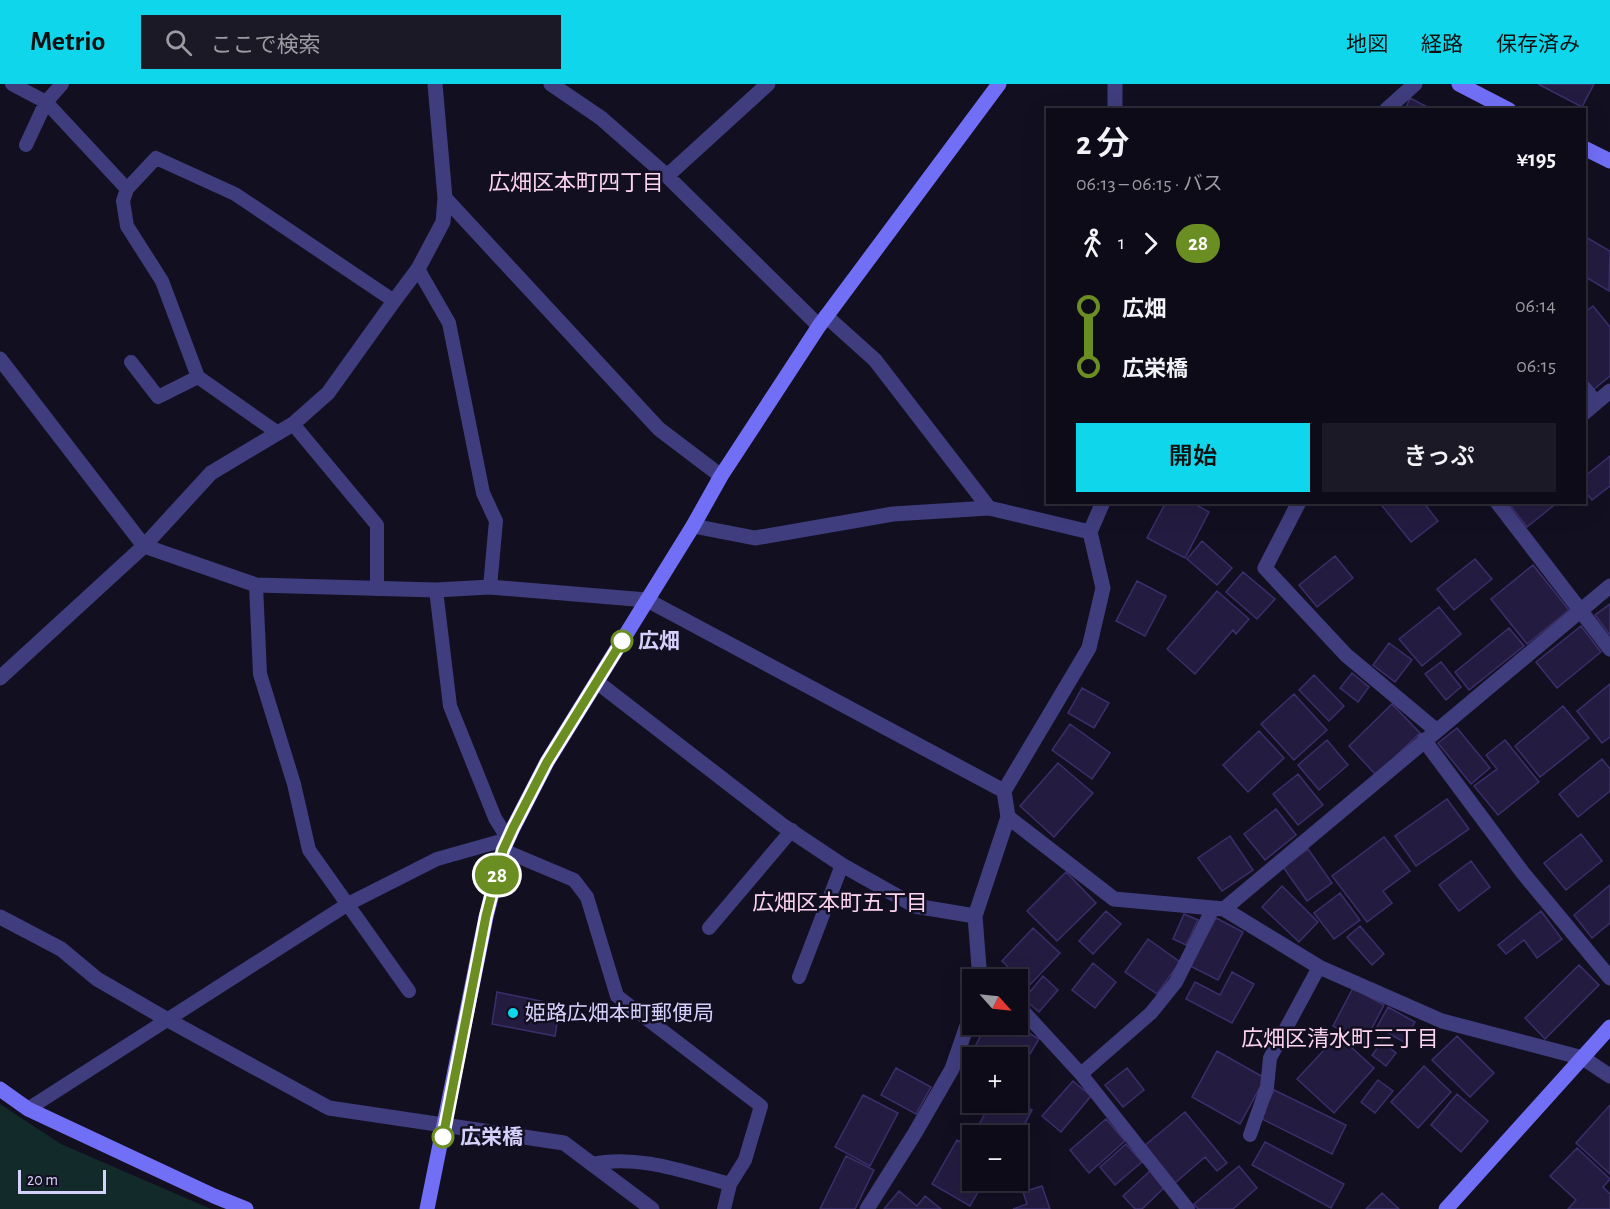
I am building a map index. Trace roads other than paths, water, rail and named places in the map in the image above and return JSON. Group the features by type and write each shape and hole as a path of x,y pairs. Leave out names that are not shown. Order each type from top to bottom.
{"street":[{"path":"0,678 144,546 211,473 293,424 327,393 394,302 418,269 443,222 445,198 435,84"},
{"path":"551,84 601,118 667,176 822,321 875,360 989,508"},
{"path":"667,176 768,84"},
{"path":"428,1209 486,916 506,844 547,762 693,526 721,476 822,321 999,84"},
{"path":"1115,84 1115,108"},
{"path":"1388,108 1415,84"},
{"path":"1464,85 1504,108"},
{"path":"1586,149 1610,161"},
{"path":"445,198 659,429 721,476"},
{"path":"0,359 144,546 256,585 436,590 490,586 646,600 1004,791"},
{"path":"1586,390 1596,403"},
{"path":"1586,411 1610,392"},
{"path":"979,969 975,916 1008,817 1004,791 1089,648 1103,588 1090,532 1103,504"},
{"path":"1298,504 1265,568 1346,655 1437,730"},
{"path":"1499,504 1610,649"},
{"path":"693,526 755,538 893,514 989,508 1090,532"},
{"path":"1218,908 1610,586"},
{"path":"597,682 773,818 842,865 915,906 975,916"},
{"path":"1424,740 1522,873 1610,978"},
{"path":"1008,817 1114,899 1218,908 1319,967 1442,1021 1583,1058 1610,1076"},
{"path":"0,917 61,949 97,979 329,1108 564,1143 652,1209"},
{"path":"1446,1209 1610,1027"},
{"path":"867,1209 952,1069 964,1035"},
{"path":"0,1089 28,1109 246,1209"}],"lane":[{"path":"12,84 46,102 127,189"},
{"path":"26,145 46,102 62,84"},
{"path":"278,433 198,376 162,281 127,226 123,201 127,189 156,158 235,194 394,302"},
{"path":"418,269 450,323 483,493 496,521 490,586"},
{"path":"131,362 158,397 198,376"},
{"path":"293,424 377,525 377,589"},
{"path":"256,585 260,674 294,784 309,850 409,991"},
{"path":"436,590 450,706 506,844 574,880 587,897 617,996 761,1106 745,1160 730,1184 724,1209"},
{"path":"709,928 792,830"},
{"path":"28,1109 348,904 436,859 506,844"},
{"path":"799,977 842,865"},
{"path":"1081,1074 1151,1013 1176,982 1218,908"},
{"path":"1250,1135 1267,1088 1270,1058 1319,967"},
{"path":"1028,1016 1081,1074 1188,1209"},
{"path":"591,1164 608,1161 651,1163 730,1184"}],"place":[{"name":"広畑","path":"622,641"},
{"name":"姫路広畑本町郵便局","path":"513,1013"},
{"name":"広栄橋","path":"443,1137"}],"district":[{"name":"広畑区本町四丁目","path":"576,183"},
{"name":"広畑区本町五丁目","path":"840,903"},
{"name":"広畑区清水町三丁目","path":"1340,1039"}]}
